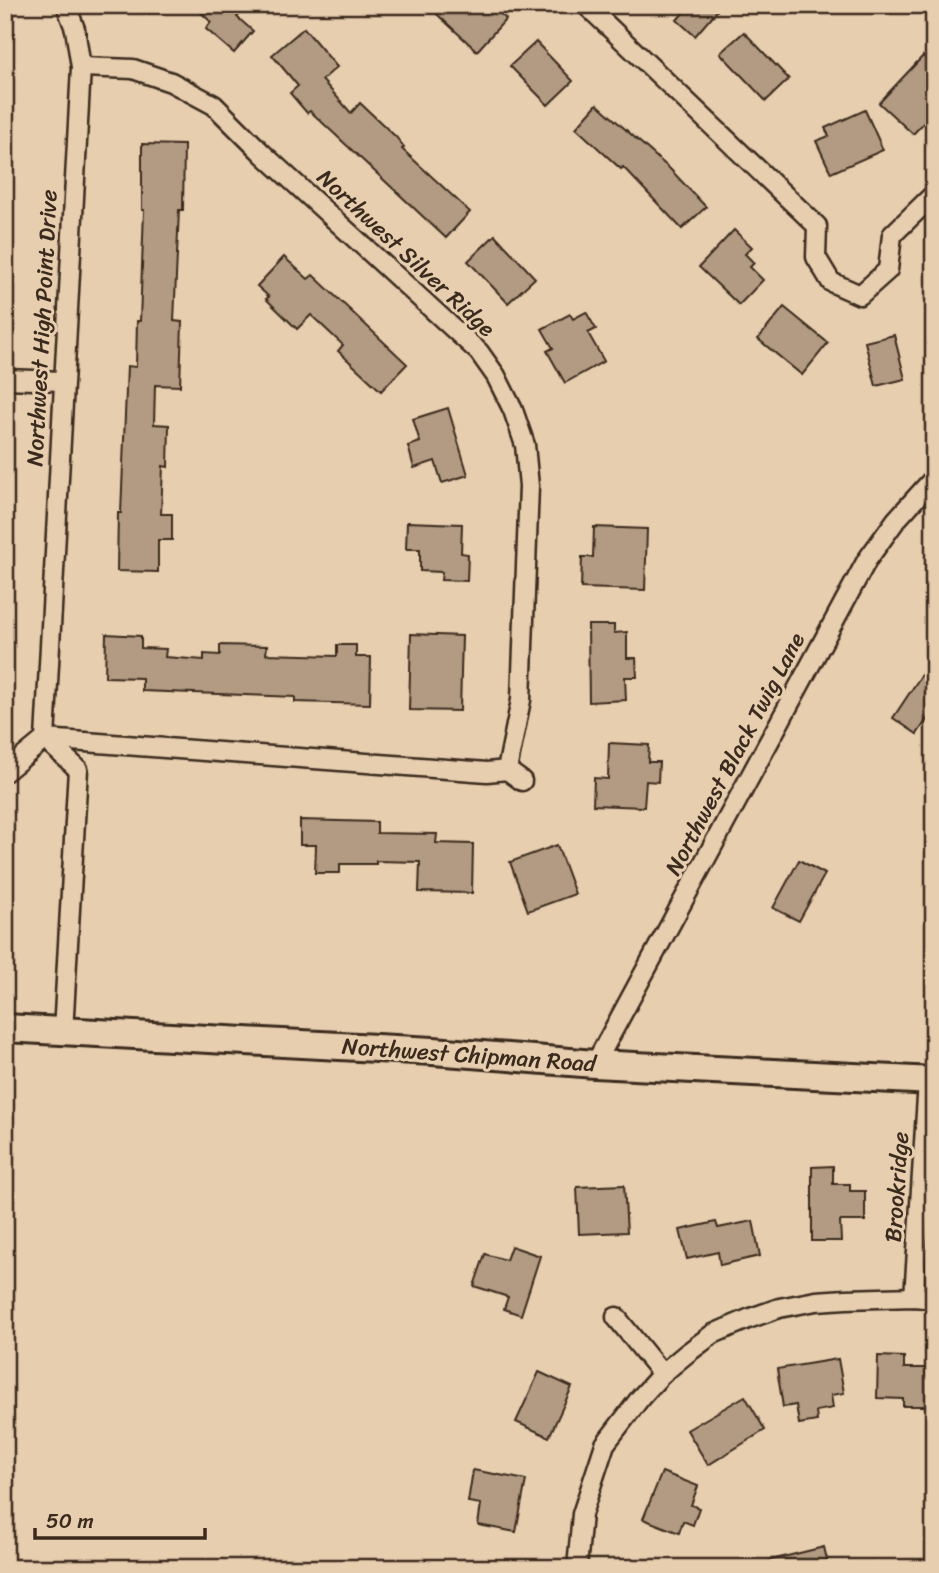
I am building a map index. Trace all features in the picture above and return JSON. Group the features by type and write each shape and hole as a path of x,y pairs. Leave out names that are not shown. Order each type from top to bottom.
{"main road":[{"name":"Northwest Chipman Road","path":"5,1028 419,1051 595,1064 931,1081"}],"street":[{"name":"Northwest High Point Drive","path":"45,738 81,67 75,29 66,5"},
{"path":"586,5 817,226 816,257 831,282 860,295 888,270 892,235 934,194"},
{"name":"Northwest Silver Ridge","path":"45,738 515,775 521,700 528,486 525,444 513,410 496,376 479,352 263,154 214,105 172,82 134,69 81,67"},
{"path":"5,379 63,381"},
{"name":"Northwest Black Twig Lane","path":"595,1064 867,560 896,520 934,478"},
{"path":"5,772 45,738 78,769 63,1032"},
{"name":"Brookridge","path":"914,1297 931,1081"},
{"path":"577,1568 582,1514 605,1444 641,1396 686,1354 713,1334 779,1308 816,1301 914,1297 934,1299"},
{"path":"616,1317 662,1374"}],"building":[{"path":"193,5 248,5 237,17 253,31 234,53 206,29 211,22"},
{"path":"427,5 492,5 506,19 477,51"},
{"path":"690,5 722,5 695,36 677,20"},
{"path":"304,28 337,67 322,80 351,113 360,103 396,137 404,147 402,149 470,212 446,238 310,111 307,113 290,93 298,86 272,55"},
{"path":"744,32 789,79 766,101 720,53"},
{"path":"536,42 573,81 548,105 510,66"},
{"path":"923,56 934,66 934,112 913,134 879,103"},
{"path":"597,104 670,169 706,207 682,229 623,167 621,169 576,128"},
{"path":"865,110 883,150 831,173 816,141 829,136 825,128"},
{"path":"142,144 184,145 183,210 179,210 174,321 182,322 180,386 155,385 154,424 169,425 168,467 163,466 161,514 172,514 172,540 158,540 158,572 117,571 127,366 136,367 137,321 140,321 144,210"},
{"path":"734,230 752,247 745,254 754,263 750,267 763,280 739,305 699,267"},
{"path":"495,235 535,278 508,303 468,261"},
{"path":"284,257 308,279 313,275 407,364 381,391 338,351 343,345 311,315 297,329 266,299 269,297 257,286"},
{"path":"784,307 828,343 802,375 758,339"},
{"path":"586,312 596,329 588,333 604,361 565,383 547,351 553,348 542,329 570,314 573,319"},
{"path":"894,335 905,379 876,386 865,342"},
{"path":"448,408 468,475 442,483 435,461 414,468 408,446 420,442 413,419"},
{"path":"407,522 462,524 461,553 468,554 467,581 441,580 442,572 420,571 420,549 406,549"},
{"path":"594,527 647,529 645,590 581,588 582,557 593,557"},
{"path":"588,625 614,625 614,633 627,632 627,658 636,658 637,677 625,677 626,700 589,702"},
{"path":"106,634 141,636 141,648 166,649 165,657 204,660 204,654 220,655 220,645 267,646 266,654 337,656 337,645 356,645 356,657 371,657 370,704 295,702 295,697 142,691 142,678 105,677"},
{"path":"411,634 462,636 460,711 409,710"},
{"path":"934,656 934,709 917,734 893,718"},
{"path":"609,743 649,745 648,762 659,762 658,782 646,781 644,807 593,805 594,778 608,779"},
{"path":"300,820 377,822 377,833 437,834 436,843 473,844 472,893 419,892 420,862 340,864 340,873 315,873 316,845 300,845"},
{"path":"557,845 575,894 528,911 510,862"},
{"path":"799,860 825,874 799,921 773,908"},
{"path":"833,1166 833,1184 850,1184 850,1191 865,1191 865,1221 840,1221 841,1241 812,1241 812,1167"},
{"path":"624,1185 627,1232 579,1234 577,1187"},
{"path":"753,1221 760,1256 720,1265 718,1252 687,1259 680,1230 716,1222 718,1228"},
{"path":"511,1246 540,1256 521,1315 504,1309 508,1297 474,1286 485,1254 506,1260"},
{"path":"878,1356 904,1357 904,1368 934,1368 934,1406 903,1406 903,1399 877,1398"},
{"path":"838,1359 844,1393 831,1395 833,1408 816,1411 817,1421 799,1424 796,1405 783,1407 777,1369"},
{"path":"539,1372 572,1387 549,1437 516,1422"},
{"path":"745,1396 765,1430 708,1465 687,1430"},
{"path":"473,1470 526,1480 516,1532 478,1525 481,1504 468,1502"},
{"path":"662,1472 698,1486 691,1505 699,1508 693,1525 683,1521 679,1533 643,1519"},
{"path":"824,1547 829,1568 768,1568 767,1561"}]}
